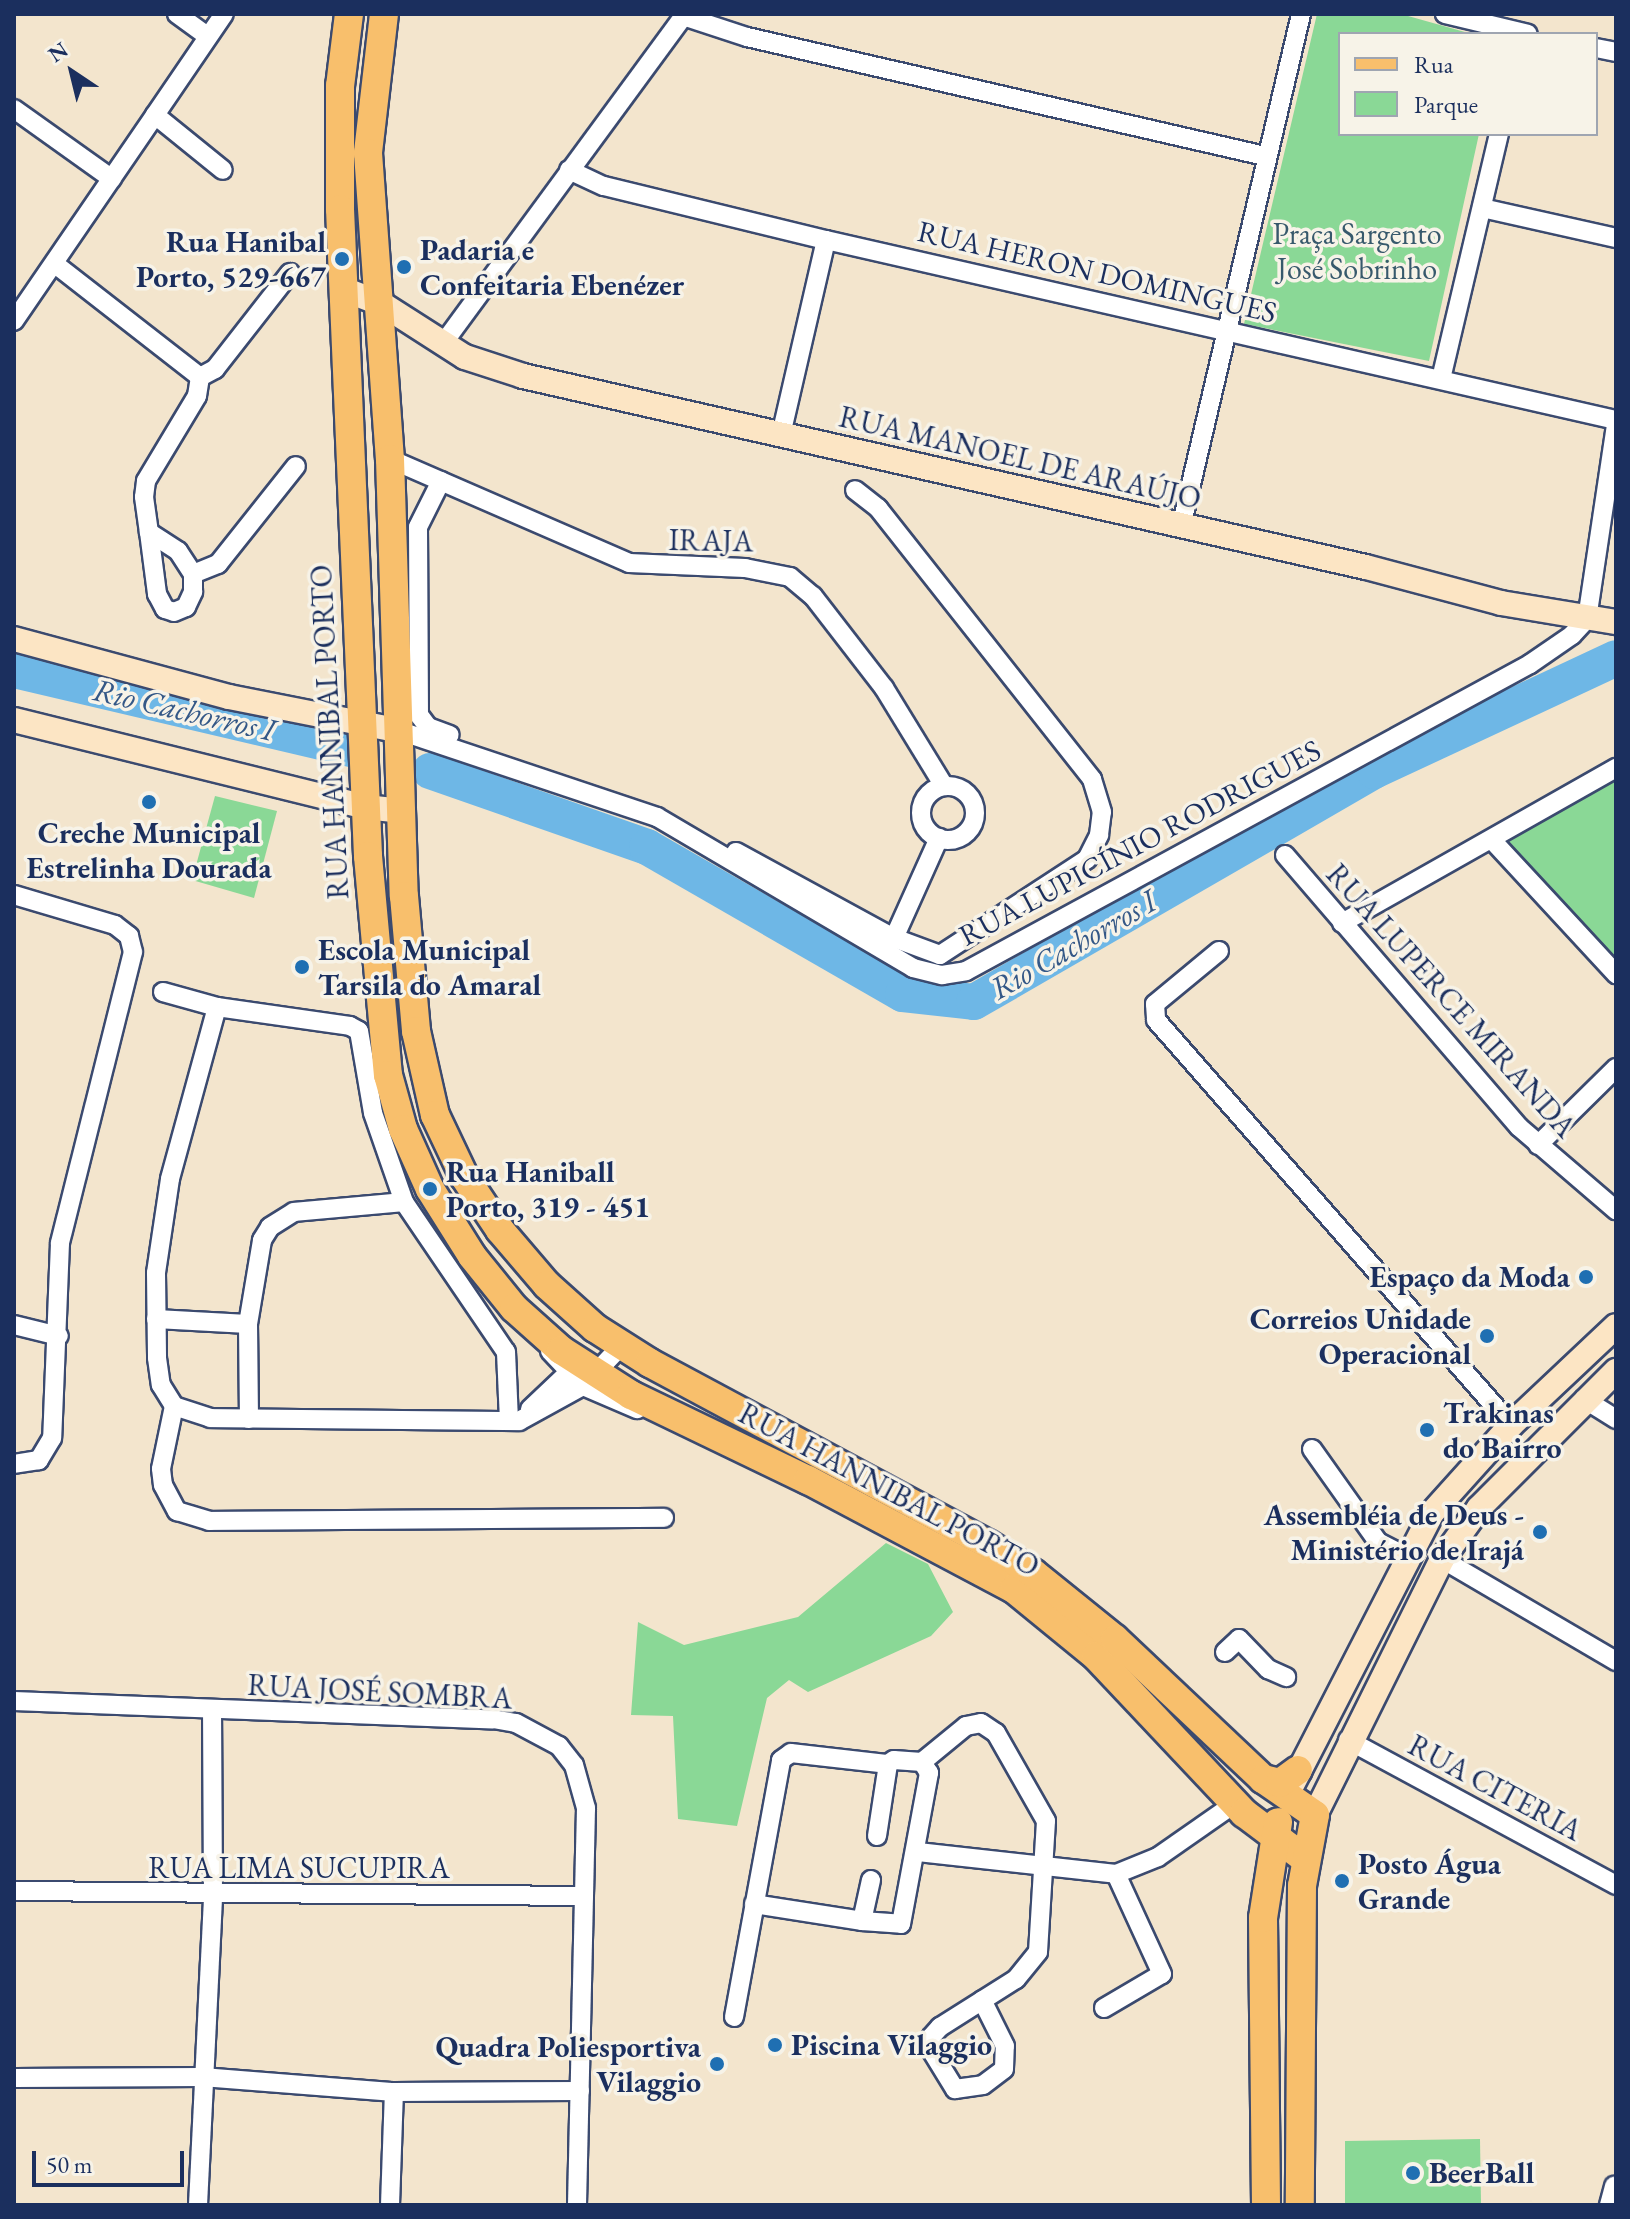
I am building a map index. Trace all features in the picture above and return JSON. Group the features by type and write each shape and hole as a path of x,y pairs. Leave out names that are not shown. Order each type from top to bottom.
{"main road":[{"name":"RUA HANNIBAL PORTO","path":"349,14 340,86 343,289 365,807 380,1023 403,1129 430,1189 472,1256 514,1308 582,1378 693,1426 1014,1589 1096,1656 1234,1804 1273,1839 1304,1858"},
{"name":"RUA HANNIBAL PORTO","path":"384,14 368,153 390,459 403,811 415,1023 422,1075 435,1115 464,1176 500,1230 547,1285 622,1345 1033,1573 1115,1639 1263,1779 1286,1798 1315,1815"},
{"path":"1263,1779 1280,1783 1298,1770"},
{"path":"1266,2205 1263,1918 1273,1839 1286,1798"},
{"path":"1300,2205 1304,1858 1315,1815"}],"street":[{"path":"177,14 207,36"},
{"path":"15,318 224,14"},
{"path":"1181,527 1265,156 1301,14"},
{"path":"1445,14 1518,32"},
{"path":"442,345 684,15 747,37 1265,156"},
{"path":"14,109 112,179"},
{"path":"155,115 223,170"},
{"path":"1441,379 1499,136"},
{"name":"RUA HERON DOMINGUES","path":"569,170 604,186 826,240 1616,420"},
{"path":"1482,208 1616,238"},
{"path":"781,435 826,240"},
{"path":"55,264 200,377"},
{"path":"200,377 215,369 290,273"},
{"name":"RUA MANOEL DE ARAÚJO","path":"343,289 382,317 418,329 442,345 523,376 1587,619 1616,622"},
{"path":"345,330 382,317"},
{"path":"149,532 178,551 193,574 193,592 186,607 174,612 165,609 157,594 144,497 150,466 197,396 200,377"},
{"path":"1587,619 1616,426"},
{"name":"IRAJA","path":"390,459 629,563 745,568 790,577 813,596 884,688 944,786"},
{"path":"193,574 218,564 296,466"},
{"path":"441,481 418,527 422,722 653,810 931,955 953,951 1087,859 1099,835 1102,812 1092,779 878,508 855,490"},
{"name":"RUA LUPICÍNIO RODRIGUES","path":"400,731 657,817 840,928 913,968 942,975 990,961 1530,664 1587,619"},
{"path":"14,639 229,697 400,731"},
{"path":"14,720 365,807 403,811"},
{"path":"1342,923 1616,768"},
{"path":"944,786 967,793 975,816 962,836 939,838 927,830 923,803 944,786"},
{"path":"894,938 939,838"},
{"path":"1492,840 1616,974"},
{"name":"RUA LUPERCE MIRANDA","path":"1285,855 1538,1145 1616,1210"},
{"path":"14,895 115,925 132,943 60,1243 59,1336 50,1447 39,1460 14,1464"},
{"path":"1219,951 1155,1004 1156,1020 1511,1425"},
{"path":"163,992 217,1007 350,1026 359,1031 373,1113 404,1202 506,1352 514,1421"},
{"path":"217,1007 170,1179 156,1273 161,1385 174,1406 191,1416 249,1419 514,1421 582,1378 622,1345"},
{"path":"1538,1145 1616,1068"},
{"path":"249,1419 248,1324 262,1240 281,1218 404,1202"},
{"path":"156,1319 248,1324"},
{"path":"14,1325 59,1336"},
{"path":"1286,1798 1431,1514 1511,1425 1616,1326"},
{"path":"1315,1815 1348,1740 1442,1559 1479,1508 1584,1399 1616,1371"},
{"path":"1584,1399 1616,1419"},
{"path":"174,1406 163,1485 177,1511 191,1518 664,1518"},
{"path":"1312,1449 1378,1542 1407,1557"},
{"path":"1442,1559 1616,1661"},
{"path":"1225,1652 1239,1639 1268,1669 1286,1677"},
{"name":"RUA JOSÉ SOMBRA","path":"14,1701 212,1712 493,1719 535,1731 559,1746 584,1789 577,2205"},
{"path":"198,2205 213,1897 212,1712"},
{"path":"734,2017 781,1760 791,1753 888,1764 922,1762 966,1726 981,1723 996,1733 1046,1821 1038,1952 1016,1979 982,2000 931,2037 931,2050 955,2089 983,2085 1004,2069 1005,2046 982,2000"},
{"name":"RUA CITERIA","path":"1348,1740 1616,1885"},
{"path":"754,1904 901,1924 918,1852 929,1773 922,1762"},
{"path":"877,1836 888,1764"},
{"path":"918,1852 1116,1874 1158,1857 1234,1804"},
{"path":"1104,2008 1162,1974 1162,1964 1116,1874"},
{"path":"862,1921 871,1880"},
{"name":"RUA LIMA SUCUPIRA","path":"14,1891 213,1897 584,1896"},
{"path":"14,2078 202,2077 394,2092 580,2091"},
{"path":"390,2205 394,2092"},
{"path":"1609,2205 1614,2186"}],"green space":[{"name":"Praça Sargento José Sobrinho","path":"1317,14 1401,14 1465,32 1338,32 1338,136 1479,136 1429,361 1244,324"},
{"path":"1616,774 1616,960 1504,840"},
{"path":"215,796 277,811 254,898 192,880"},
{"path":"886,1543 928,1564 953,1612 931,1636 808,1692 789,1680 767,1698 737,1826 678,1819 673,1716 631,1715 638,1622 684,1645 798,1617"},
{"name":"BeerBall","path":"1480,2139 1481,2205 1345,2205 1345,2141"}],"waterway":[{"name":"Rio Cachorros I","path":"430,771 647,847 903,994 974,1002 1374,771 1616,658"},
{"name":"Rio Cachorros I","path":"14,670 354,750"}],"place":[{"name":"Rua Hanibal Porto, 529-667","path":"342,259"},
{"name":"Padaria e Confeitaria Ebenézer","path":"404,267"},
{"name":"Creche Municipal Estrelinha Dourada","path":"149,802"},
{"name":"Escola Municipal Tarsila do Amaral","path":"302,967"},
{"name":"Rua Haniball Porto, 319 - 451","path":"430,1189"},
{"name":"Espaço da Moda","path":"1586,1277"},
{"name":"Correios Unidade Operacional","path":"1487,1336"},
{"name":"Trakinas do Bairro","path":"1427,1430"},
{"name":"Assembléia de Deus - Ministério de Irajá","path":"1540,1532"},
{"name":"Posto Água Grande","path":"1342,1881"},
{"name":"Piscina Vilaggio","path":"775,2045"},
{"name":"Quadra Poliesportiva Vilaggio","path":"717,2064"},
{"name":"BeerBall","path":"1413,2173"}]}
